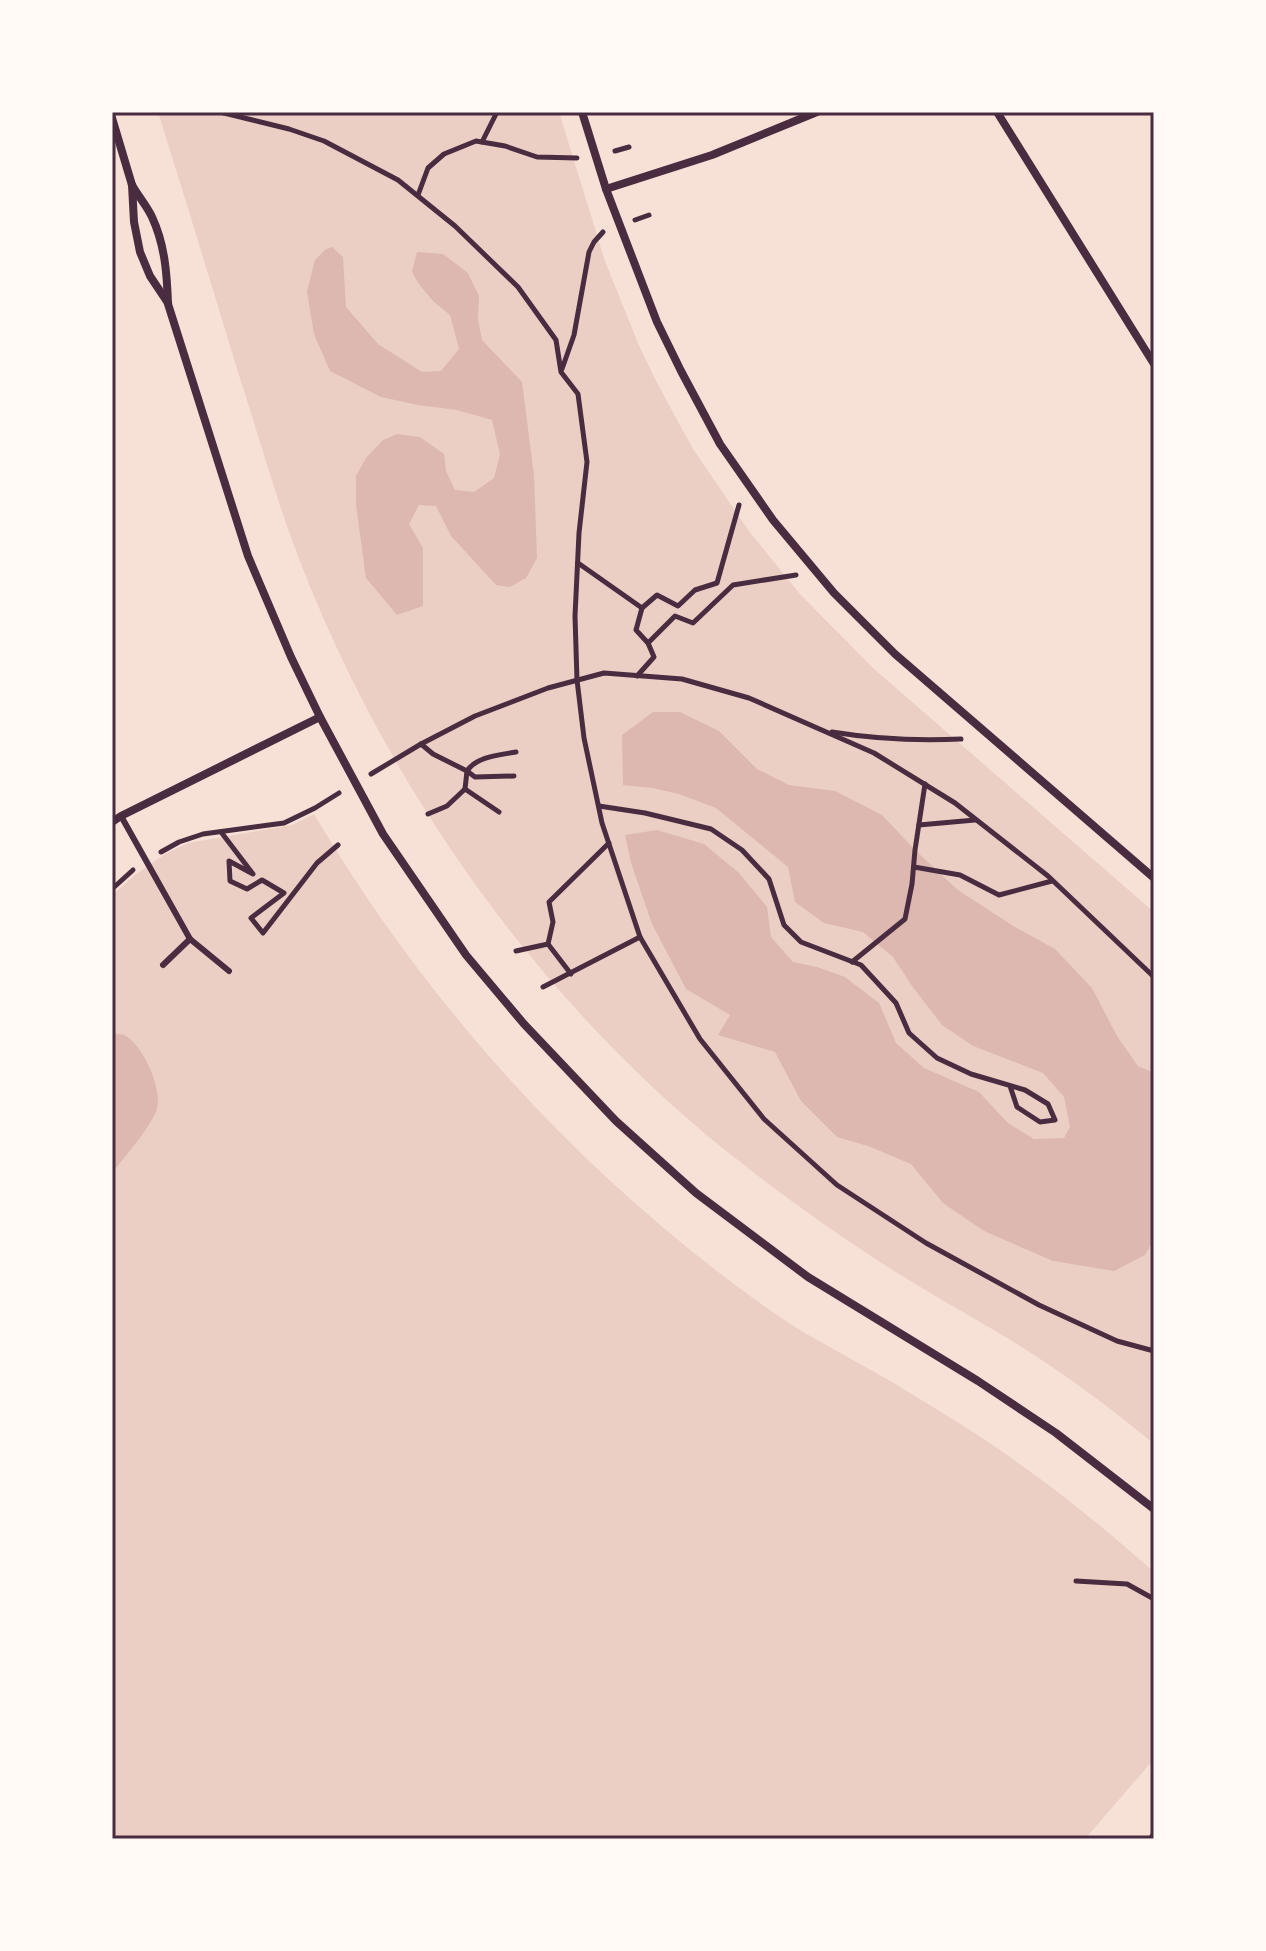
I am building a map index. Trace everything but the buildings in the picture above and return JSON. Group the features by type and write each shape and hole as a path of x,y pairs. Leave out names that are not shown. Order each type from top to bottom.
{"street":[{"path":"582,112 606,189 657,322 720,444 773,520 834,593 895,654 1154,878"},
{"path":"606,189 712,155 800,116 817,112"},
{"path":"997,112 1154,364"},
{"path":"112,118 132,185 134,222 140,252 150,276 168,304 248,556 291,657 355,784 383,834 466,955 524,1024 616,1121 696,1193 808,1277 978,1381 1056,1433 1154,1509"},
{"path":"132,185 152,216 162,245 167,270 168,304"},
{"path":"112,822 320,717"}],"lane":[{"path":"121,816 190,939 229,971"},
{"path":"163,965 190,939"}],"path":[{"path":"220,112 324,141 398,180 455,226 518,287 556,340 561,372 578,394 587,462 575,616 577,680 584,738 609,843 640,937 700,1039 764,1119 837,1185 926,1243 1039,1305 1117,1341 1154,1351"},
{"path":"482,142 497,112"},
{"path":"418,195 428,168 444,154 476,141 505,146 537,157 595,156 629,147"},
{"path":"561,372 574,335 589,252 601,233 649,215"},
{"path":"637,676 654,657 648,643 636,630 642,608 657,595 678,606 695,590 717,583 745,480"},
{"path":"578,563 642,608"},
{"path":"648,643 675,616 693,623 733,585 817,573"},
{"path":"112,889 128,873 179,842 203,834 284,823 475,716 548,688 604,673 682,679 749,698 874,753 925,784 955,803 1053,881 1154,975"},
{"path":"824,731 919,741 990,736"},
{"path":"421,744 475,777 514,776"},
{"path":"428,814 447,806 465,789 470,766 516,752"},
{"path":"852,962 905,919 925,784"},
{"path":"465,789 499,812"},
{"path":"599,806 711,829 742,850 769,879 784,925 801,942 861,965 896,1003 909,1033 937,1058 971,1074 1025,1090 1048,1104 1055,1120 1040,1122 1017,1107 1010,1086"},
{"path":"919,825 976,820"},
{"path":"221,832 253,874 229,861 230,881 247,889 262,880 284,893 251,918 263,933 317,863 338,845"},
{"path":"548,944 553,922 549,902 609,843"},
{"path":"914,867 960,875 999,895 1053,881"},
{"path":"543,987 640,937"},
{"path":"516,951 548,944"},
{"path":"548,944 571,974"},
{"path":"1076,1581 1127,1584 1154,1599"}],"shaded area":[{"path":"158,112 559,112 605,261 638,343 693,449 749,531 800,594 873,668 1154,912 1154,1444 1050,1366 860,1249 725,1150 653,1088 585,1019 522,946 464,868 411,786 363,702 322,615 274,487"},
{"path":"332,247 343,257 346,307 378,344 422,372 441,371 459,349 450,315 433,301 412,272 417,252 443,254 468,273 479,296 478,319 482,340 522,382 534,475 537,558 526,578 510,587 496,585 451,536 436,506 419,505 409,524 423,548 423,606 397,615 366,578 356,505 356,476 366,458 383,440 397,434 420,437 444,454 446,471 455,490 474,492 494,478 500,454 492,420 457,410 381,397 330,371 314,334 307,292 315,260"},
{"path":"653,712 680,712 719,731 757,769 789,785 835,791 882,815 958,890 1055,949 1092,988 1117,1036 1138,1066 1154,1073 1154,1239 1145,1255 1114,1271 1053,1261 984,1231 943,1203 911,1164 837,1137 801,1101 775,1052 718,1035 730,1015 686,989 652,924 625,835 657,830 704,844 739,873 767,907 771,937 793,962 845,977 879,1003 896,1043 924,1068 979,1092 1008,1123 1034,1139 1064,1138 1070,1127 1064,1097 1043,1073 973,1046 942,1025 893,957 863,932 824,923 795,902 788,867 716,808 679,794 623,785 622,735"},
{"path":"314,814 409,957 461,1024 517,1088 639,1207 705,1262 774,1313 1004,1453 1070,1501 1154,1572 1154,1759 1085,1839 112,1839 112,895 165,854 188,843 292,825"},
{"path":"112,1033 131,1040 145,1058 155,1082 158,1104 147,1128 112,1173"}]}
